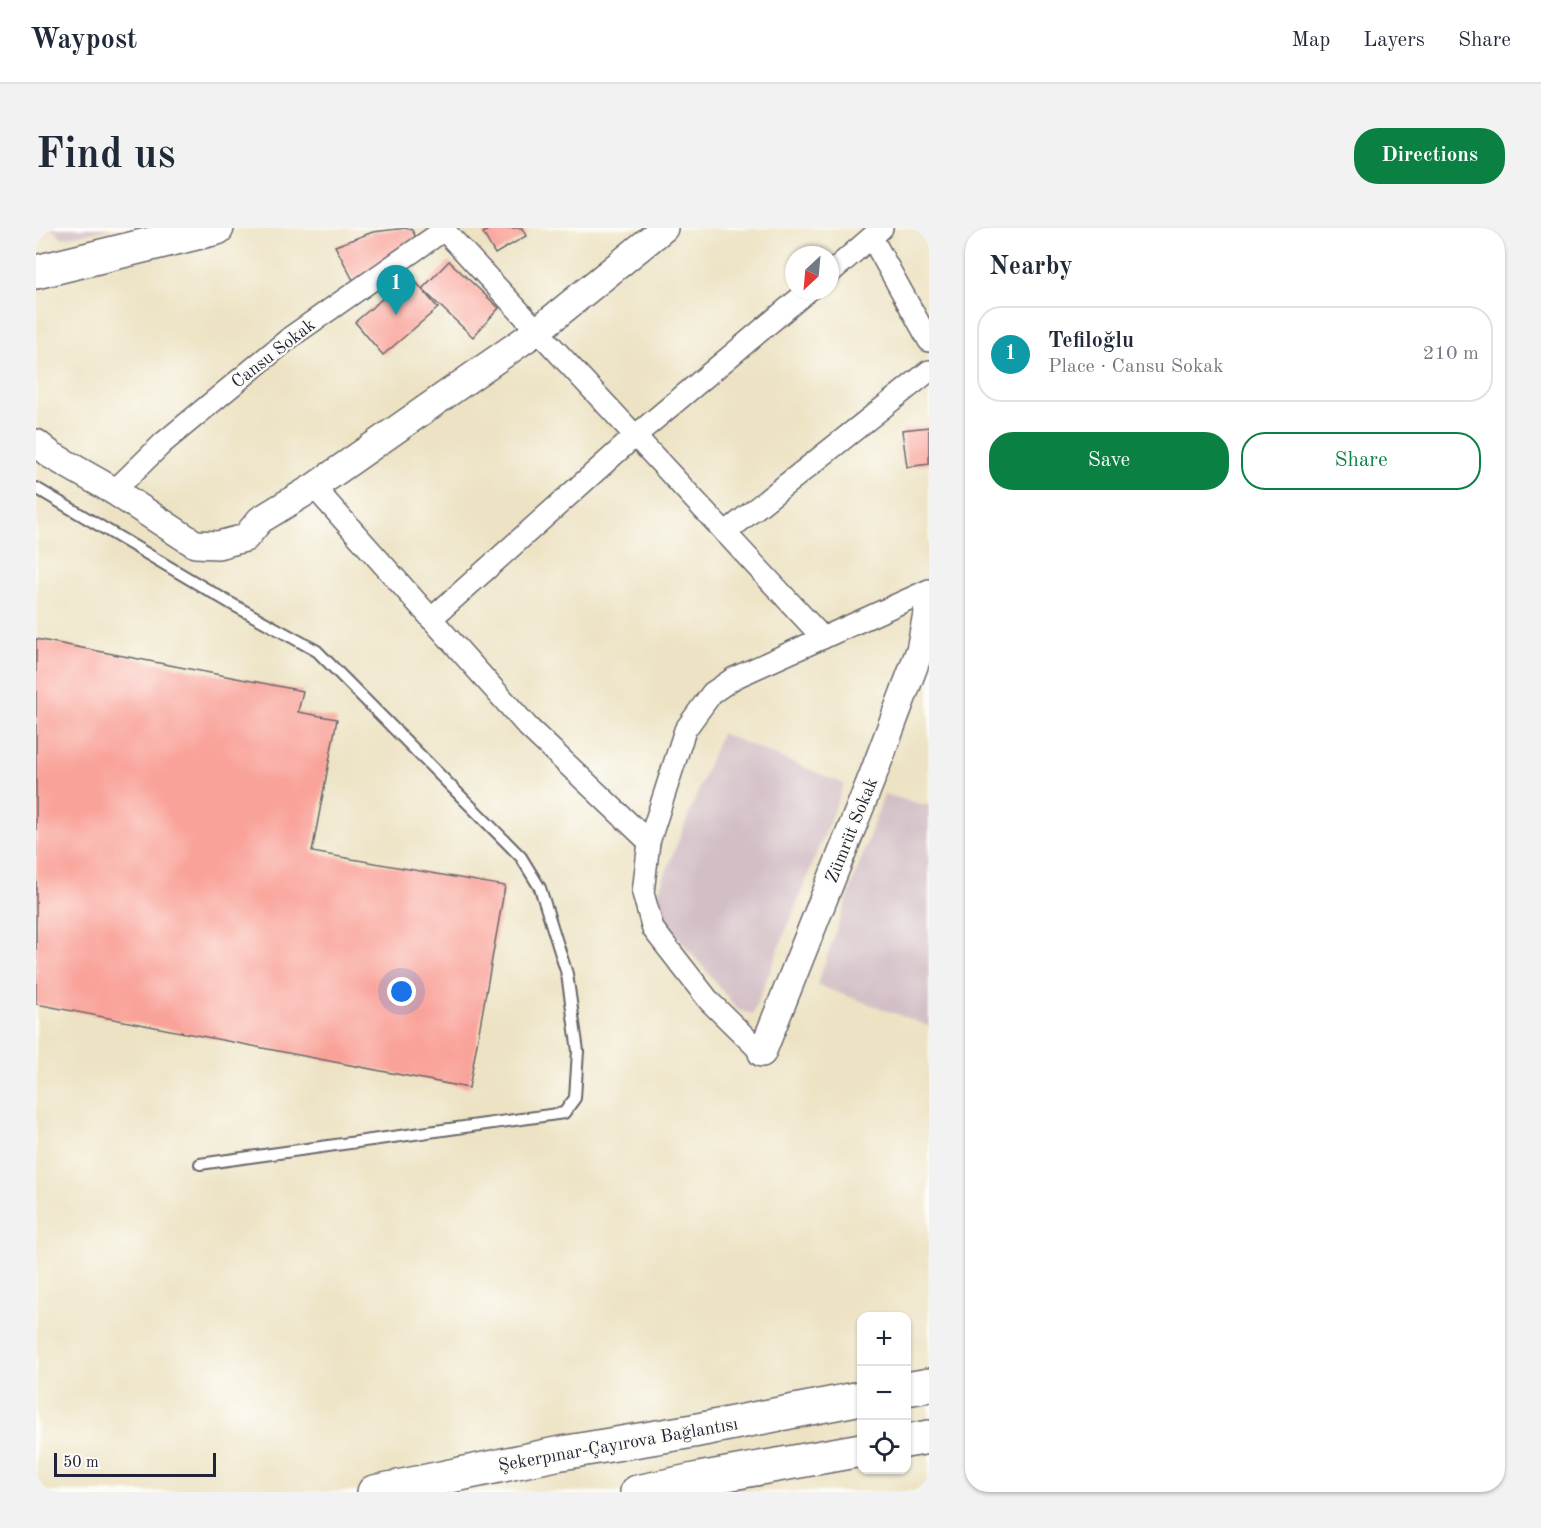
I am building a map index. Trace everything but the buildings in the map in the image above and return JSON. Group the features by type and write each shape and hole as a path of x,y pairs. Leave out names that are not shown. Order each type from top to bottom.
{"main road":[{"path":"36,272 217,228"},
{"path":"911,1388 929,1385"},
{"name":"Şekerpınar-Çayırova Bağlantısı","path":"374,1492 556,1454 693,1431 857,1399"},
{"path":"911,1441 929,1437"},
{"path":"637,1492 857,1450"}],"street":[{"path":"36,443 51,455 114,491 195,544 218,545 245,538 260,520 314,487 537,331 664,228"},
{"path":"444,229 823,638"},
{"name":"Cansu Sokak","path":"114,491 163,443 291,336 444,229"},
{"path":"839,265 877,233 929,340"},
{"path":"431,619 636,436 797,300"},
{"path":"726,533 929,371"},
{"path":"314,487 528,727 649,842"},
{"path":"762,1053 711,1002 652,929 643,893 649,842 685,730 712,693 734,678 929,590"},
{"name":"Zümrüt Sokak","path":"762,1053 924,651 929,603"}],"lane":[{"path":"36,488 230,603 317,651 521,857 540,888 567,974 578,1051 575,1098 564,1113 200,1164"}],"shaded area":[{"path":"51,228 113,228 63,238"},
{"path":"721,733 844,784 753,1014 738,1010 666,922 657,895"},
{"path":"884,794 929,806 929,1026 817,985"}],"place":[{"name":"Tefiloğlu","path":"396,315"}]}
